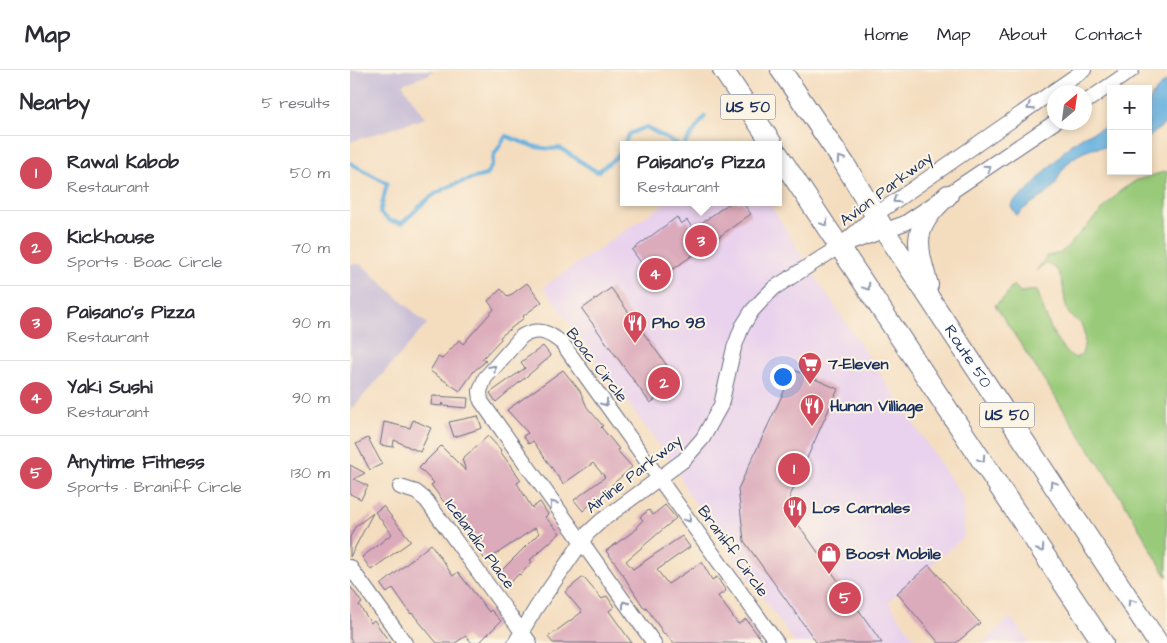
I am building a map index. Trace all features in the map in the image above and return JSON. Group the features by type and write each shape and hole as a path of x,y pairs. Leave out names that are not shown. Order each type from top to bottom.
{"highway":[{"name":"US 50","path":"723,70 770,141"},
{"name":"Route 50","path":"781,70 844,163 934,306 1158,643"},
{"name":"US 50","path":"782,160 1103,643"},
{"path":"934,306 918,246 922,224 930,211 948,195"}],"street":[{"name":"Avion Parkway","path":"840,246 880,223 1084,70"},
{"path":"1092,98 1132,70"},
{"name":"Avion Parkway","path":"880,223 905,223 1047,127"},
{"name":"Airline Parkway","path":"522,639 536,608 588,533 601,521 660,479 691,453 712,424 721,406 734,348 742,327 752,311 774,288 840,246"},
{"name":"Boac Circle","path":"581,543 481,401 480,391 485,378 522,336 536,330 543,331 550,333 562,343 660,479"},
{"name":"Braniff Circle","path":"660,479 777,643"},
{"name":"Icelandic Place","path":"400,487 416,492 426,500 522,639"},
{"path":"581,543 654,643"},
{"path":"350,567 405,643"}],"shaded area":[{"path":"350,70 434,70 428,75 402,84 425,118 350,142"},
{"path":"661,206 771,206 808,266 964,499 964,537 888,602 918,643 795,643 688,493 675,467 543,287"},
{"path":"350,264 361,264 427,324 350,411"},
{"path":"1010,617 1030,643 982,643"}],"green space":[{"path":"1167,171 1167,577 1125,504 995,305 1005,297 1014,285 1020,292 1037,290 1055,337 1067,352 1075,358 1082,354 1084,331 1081,324 1069,314 1066,307 1063,285 1058,272 1046,264 1036,271 1047,256 1060,253 1065,249 1120,191 1137,180"}],"water":[{"path":"1167,81 1167,122 1152,135 1152,96"},
{"path":"1107,127 1107,147 1097,148 1078,155 1063,169 1050,190 1017,216 1011,206 1014,201 1025,193 1070,145 1084,136"}],"building":[{"path":"725,206 745,206 751,214 655,282 632,250 677,217 681,224 687,220 693,229"},
{"path":"527,283 542,302 500,337 501,339 482,359 486,361 474,371 460,391 430,371 438,357 442,359 459,340 463,344 494,309 488,301 501,289 508,297"},
{"path":"611,288 676,378 673,388 650,403 582,309"},
{"path":"543,346 551,356 496,402 490,393 525,368 521,362"},
{"path":"563,370 580,391 587,407 603,426 601,427 619,449 617,450 632,467 583,511 574,500 605,477 593,463 563,484 533,441 529,444 523,436 528,433 507,410"},
{"path":"794,370 838,389 790,496 793,517 882,643 817,643 744,541 738,489"},
{"path":"432,396 468,398 467,408 444,406 443,403 442,406 431,405"},
{"path":"478,416 482,428 454,437 449,422"},
{"path":"413,420 431,428 420,452 394,440 393,447 380,445 384,422 410,428"},
{"path":"488,436 501,450 521,480 517,483 532,508 540,502 548,514 545,517 560,533 530,560 532,562 520,575 507,585 497,575 539,533 535,528 486,561 478,549 480,547 459,518 457,519 431,485 434,483 419,468 441,446 466,471 462,459"},
{"path":"368,438 382,464 370,470 356,444"},
{"path":"350,465 365,473 354,479 368,486 361,499 350,494"},
{"path":"665,505 676,518 626,561 633,569 682,536 690,547 657,570 668,584 702,562 712,580 717,577 726,591 718,596 738,624 746,619 764,643 673,643 664,634 646,607 644,608 606,551 638,528 637,526 643,520 640,517 649,510 653,515"},
{"path":"383,506 411,541 371,570 362,557 392,534 375,512"},
{"path":"373,513 350,557 350,537 355,527"},
{"path":"431,544 453,576 458,572 489,612 491,610 501,621 479,643 472,643 466,636 455,643 437,643 411,614 393,588 387,593 381,585"},
{"path":"929,565 980,623 956,643 939,643 897,593"},
{"path":"583,577 602,599 607,596 614,607 609,611 632,643 553,643 548,637 582,612 565,592"},
{"path":"350,586 362,603 359,605 371,623 374,620 390,643 353,643 350,639"}],"waterway":[{"path":"687,141 705,116"},
{"path":"626,141 629,134 646,127 671,141"},
{"path":"350,163 387,183 380,213 390,221 402,223 437,193 457,183 486,175 492,165 494,155 506,136 539,147 560,148 597,172 617,157 620,152"}],"place":[{"name":"Paisano's Pizza","path":"701,241"},
{"name":"Yaki Sushi","path":"655,274"},
{"name":"Pho 98","path":"635,344"},
{"name":"Kickhouse","path":"664,383"},
{"name":"7-Eleven","path":"810,385"},
{"name":"Hunan Villiage","path":"812,427"},
{"name":"Rawal Kabob","path":"794,469"},
{"name":"Los Carnales","path":"795,529"},
{"name":"Boost Mobile","path":"829,575"},
{"name":"Anytime Fitness","path":"845,598"}]}
